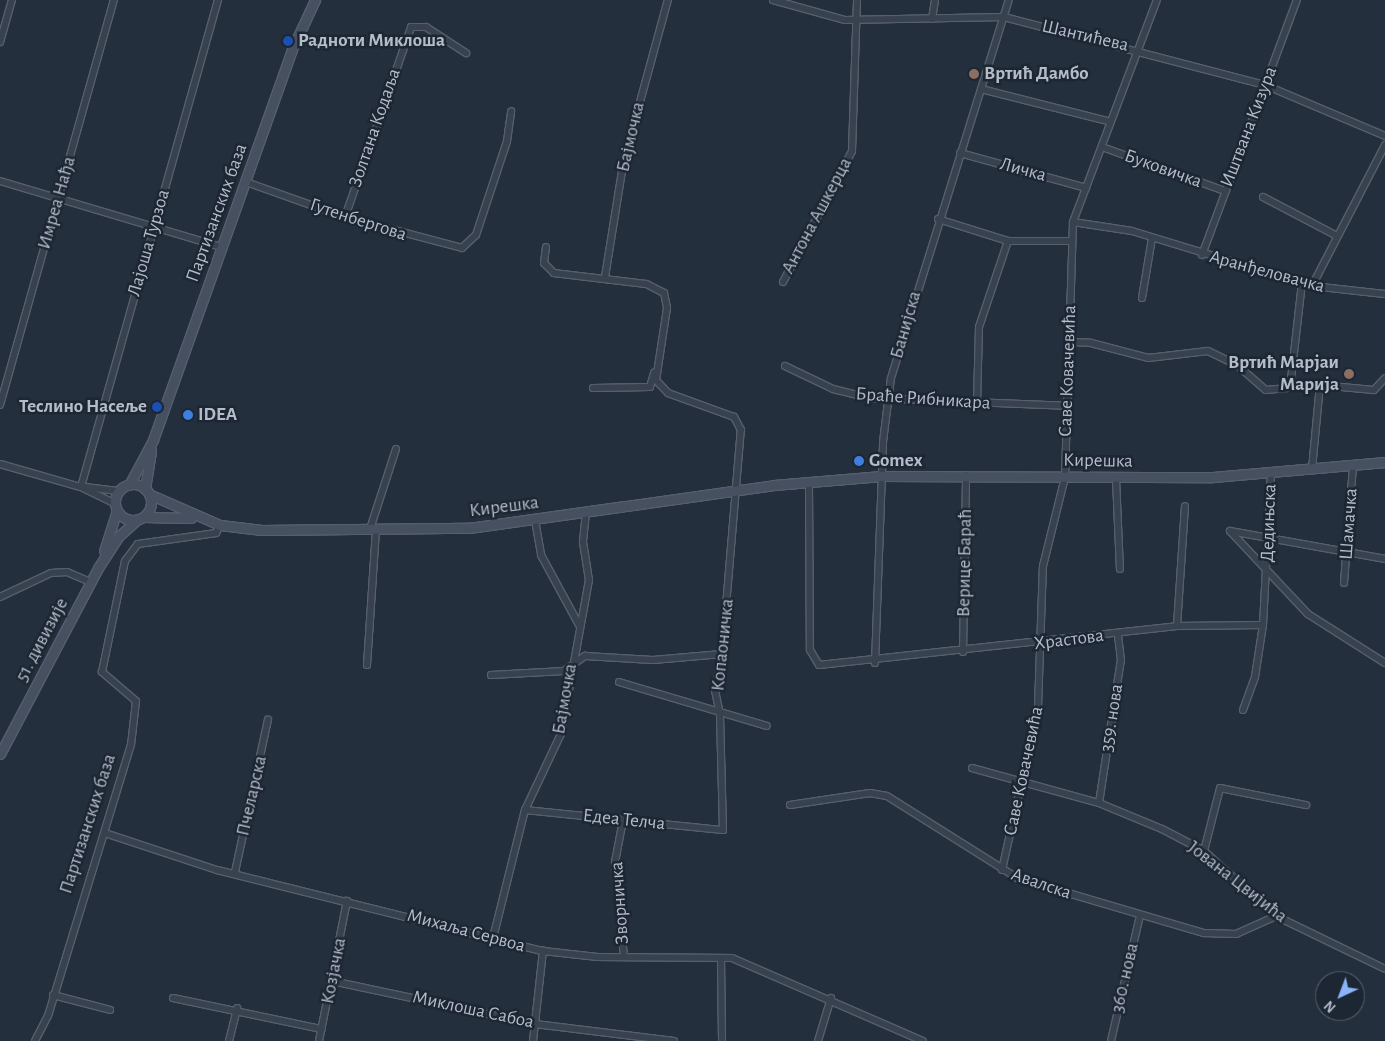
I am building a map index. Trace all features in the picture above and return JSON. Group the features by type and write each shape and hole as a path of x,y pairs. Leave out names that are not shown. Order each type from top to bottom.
{"street":[{"path":"0,42 12,0"},
{"name":"Имреа Нађа","path":"0,405 114,0"},
{"name":"Лајоша Турзоа","path":"81,487 218,0"},
{"name":"Партизанских база","path":"129,485 153,440 292,49 315,0"},
{"name":"Бајмочка","path":"605,277 623,164 668,0"},
{"name":"Шантићева","path":"773,0 857,21 1004,17 1140,49 1265,84 1385,136"},
{"name":"Антона Ашкерца","path":"783,282 852,151 857,0"},
{"path":"932,18 935,0"},
{"name":"Банијска","path":"875,662 882,476 888,398 938,219 1009,0"},
{"name":"Саве Ковачевића","path":"1002,870 1023,783 1038,707 1043,644 1044,566 1065,477 1068,342 1074,222 1157,0"},
{"name":"Иштвана Кизура","path":"1202,254 1297,0"},
{"name":"Золтана Кодаља","path":"345,217 411,27 419,24 466,53"},
{"path":"981,88 1111,122"},
{"name":"Гутенбергова","path":"246,182 345,217 444,246 471,244 507,141 511,112"},
{"path":"1312,286 1385,145"},
{"name":"Буковичка","path":"1102,147 1225,191"},
{"name":"Личка","path":"960,153 1086,188"},
{"path":"0,181 154,224 222,246"},
{"path":"1263,197 1337,236"},
{"path":"938,219 1008,241 1072,241"},
{"name":"Аранђеловачка","path":"1074,222 1152,238 1312,286 1385,294"},
{"path":"1142,298 1152,238"},
{"path":"977,403 979,327 1008,241"},
{"path":"546,247 546,270 605,277 657,287 664,293 667,308 650,387"},
{"path":"1290,388 1302,283"},
{"path":"1068,342 1091,343 1148,358 1208,351 1237,365 1266,390 1320,385 1374,390 1385,378"},
{"name":"Браће Рибникара","path":"785,366 851,395 977,403 1066,406"},
{"path":"654,372 662,388"},
{"path":"1312,469 1320,385"},
{"path":"593,388 662,388 739,423 737,489"},
{"name":"Партизанских база","path":"147,492 153,440"},
{"path":"367,665 373,530 396,449"},
{"name":"Кирешка","path":"147,492 220,525 262,530 469,528 535,520 737,489 882,476 966,475 1116,479 1271,473 1385,462"},
{"path":"0,464 81,487 120,491 129,485 147,492 150,507 141,518 126,518 116,507 81,487"},
{"name":"Шамачка","path":"1344,583 1350,550 1354,465"},
{"name":"Дедињска","path":"1267,574 1271,536 1271,473"},
{"name":"Верице Бараћ","path":"964,652 966,475"},
{"path":"1116,479 1120,569"},
{"path":"809,482 813,659 828,667 875,662"},
{"name":"Копаоничка","path":"723,830 720,714 715,690 722,654 737,489"},
{"path":"116,507 120,491"},
{"path":"1177,626 1185,506"},
{"name":"51. дивизије","path":"98,568 116,507"},
{"name":"Бајмочка","path":"494,938 525,810 561,734 570,668 589,580 583,540 586,512"},
{"name":"Кирешка","path":"141,518 202,518"},
{"name":"51. дивизије","path":"0,754 98,568 119,536 141,518"},
{"path":"535,520 540,555 580,626"},
{"name":"Партизанских база","path":"35,1041 53,995 122,783 137,708 133,694 102,672 125,560 138,544 216,533 220,525"},
{"path":"1385,559 1350,550 1230,531 1267,574 1308,614 1385,664"},
{"path":"0,597 51,573 67,572 91,582"},
{"path":"1243,710 1255,678 1267,574"},
{"name":"Храстова","path":"875,662 1043,644 1177,626 1262,625"},
{"name":"359. нова","path":"1099,803 1121,660 1118,634"},
{"path":"491,675 570,668 585,656 653,660 722,654"},
{"path":"619,682 720,714 767,726"},
{"name":"Пчеларска","path":"235,872 268,720"},
{"name":"Јована Цвијића","path":"972,768 1099,803 1204,851 1276,916 1385,969"},
{"path":"1204,851 1220,788 1306,805"},
{"name":"Авалска","path":"790,806 870,793 886,796 1002,870 1040,886 1140,915 1220,935 1276,916"},
{"name":"Едеа Телча","path":"525,810 723,830"},
{"name":"Зворничка","path":"624,820 615,862 624,957"},
{"name":"Михаља Сервоа","path":"105,833 235,872 543,951 624,957 721,958 750,963 923,1041"},
{"name":"Козјачка","path":"319,1041 347,901"},
{"name":"360. нова","path":"1111,1041 1140,915"},
{"path":"533,1041 543,951"},
{"path":"721,958 722,1041"},
{"name":"Миклоша Сабоа","path":"332,981 535,1024 674,1041"},
{"path":"53,995 110,1010"},
{"path":"173,998 237,1008 322,1029"},
{"path":"818,1041 830,998"},
{"path":"229,1041 237,1008"}],"place":[{"name":"Радноти Миклоша","path":"288,41"},
{"name":"Вртић Дамбо","path":"974,74"},
{"name":"Вртић Марјаи Марија","path":"1349,374"},
{"name":"Теслино Насеље","path":"157,407"},
{"name":"IDEA","path":"188,415"},
{"name":"Gomex","path":"859,461"}]}
